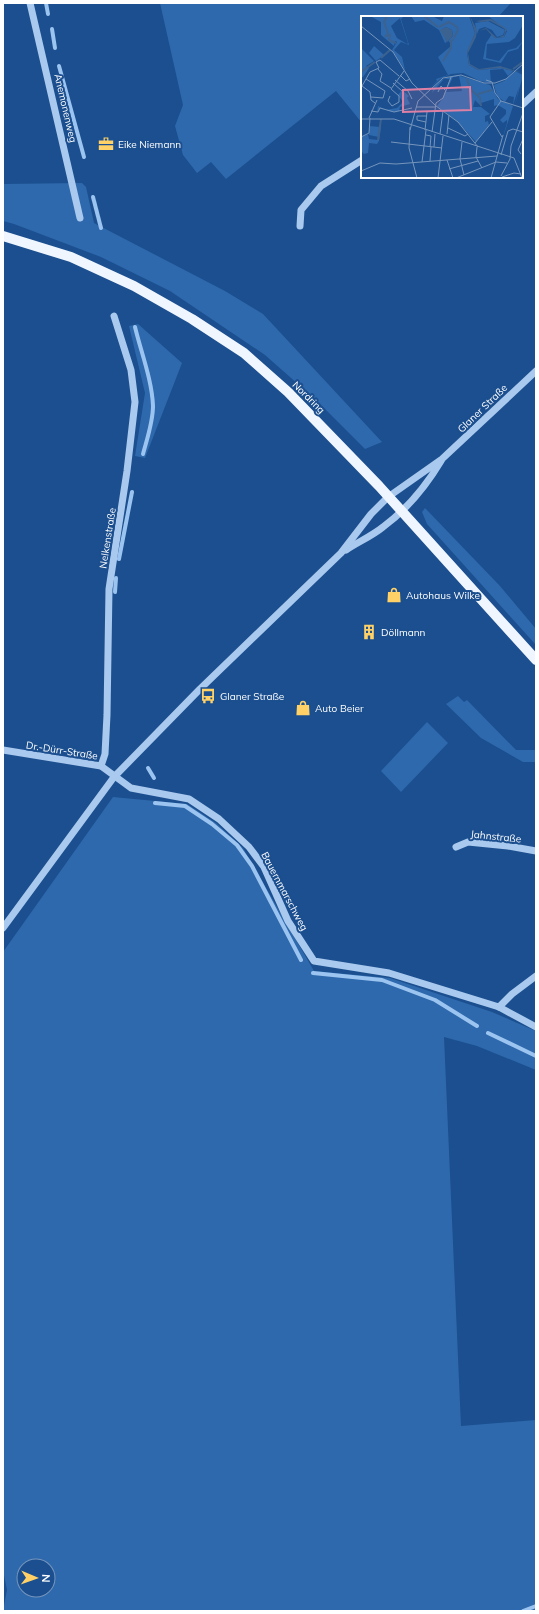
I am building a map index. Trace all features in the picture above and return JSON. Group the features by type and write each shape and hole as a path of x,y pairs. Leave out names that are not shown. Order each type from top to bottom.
{"main road":[{"name":"Nordring","path":"3,236 71,257 134,286 192,319 244,353 288,392 388,497 536,660"}],"street":[{"name":"Anemonenweg","path":"30,3 80,218"},
{"path":"523,104 536,92"},
{"path":"300,226 301,210 321,186 361,161"},
{"name":"Nelkenstraße","path":"101,766 105,754 107,715 109,589 127,471 135,402 131,370 114,316"},
{"name":"Glaner Straße","path":"3,928 114,777 200,689 341,553 371,514 388,497 442,459 536,371"},
{"name":"Glaner Straße","path":"341,553 383,528 402,512 434,473 442,459"},
{"name":"Dr.-Dürr-Straße","path":"3,750 101,766 114,777"},
{"name":"Bauernmarschweg","path":"114,777 131,788 189,799 219,819 249,847 264,867 288,921 314,961 389,973 499,1007 536,1027"},
{"name":"Jahnstraße","path":"456,847 468,842 508,846 536,851"},
{"path":"499,1007 512,994 536,976"}],"shaded area":[{"path":"160,3 511,3 499,16 361,16 361,122 336,91 226,179 211,162 197,173 183,155 175,126 183,105"},
{"path":"82,183 86,187 94,223 225,291 263,314 382,442 365,449 316,400 265,355 170,291 101,257 3,221 3,184"},
{"path":"138,324 182,363 145,458 135,456 145,393 129,326"},
{"path":"425,508 500,586 536,629 536,645 427,524 422,512"},
{"path":"458,696 464,702 467,700 516,750 536,750 536,762 523,762 481,738 446,704"},
{"path":"427,722 448,743 401,792 381,771"},
{"path":"113,797 187,804 216,823 243,848 314,971 390,978 492,1012 536,1031 536,1070 477,1046 444,1037 461,1426 536,1420 536,1611 3,1611 7,1590 3,1570 3,952"}],"waterway":[{"path":"46,3 48,14"},
{"path":"52,29 55,48"},
{"path":"59,66 84,157"},
{"path":"93,197 101,228"},
{"path":"135,327 148,376 153,406 151,424 143,454"},
{"path":"119,559 132,492"},
{"path":"115,592 116,578"},
{"path":"148,768 154,778"},
{"path":"155,803 185,806 212,824 237,845 252,866 301,960"},
{"path":"313,973 382,980 435,1000 477,1026"},
{"path":"488,1033 536,1056"},
{"path":"523,1611 536,1606"}],"place":[{"name":"Eike Niemann","path":"106,144"},
{"name":"Autohaus Wilke","path":"394,595"},
{"name":"Döllmann","path":"369,632"},
{"name":"Glaner Straße","path":"208,696"},
{"name":"Auto Beier","path":"303,708"}]}
